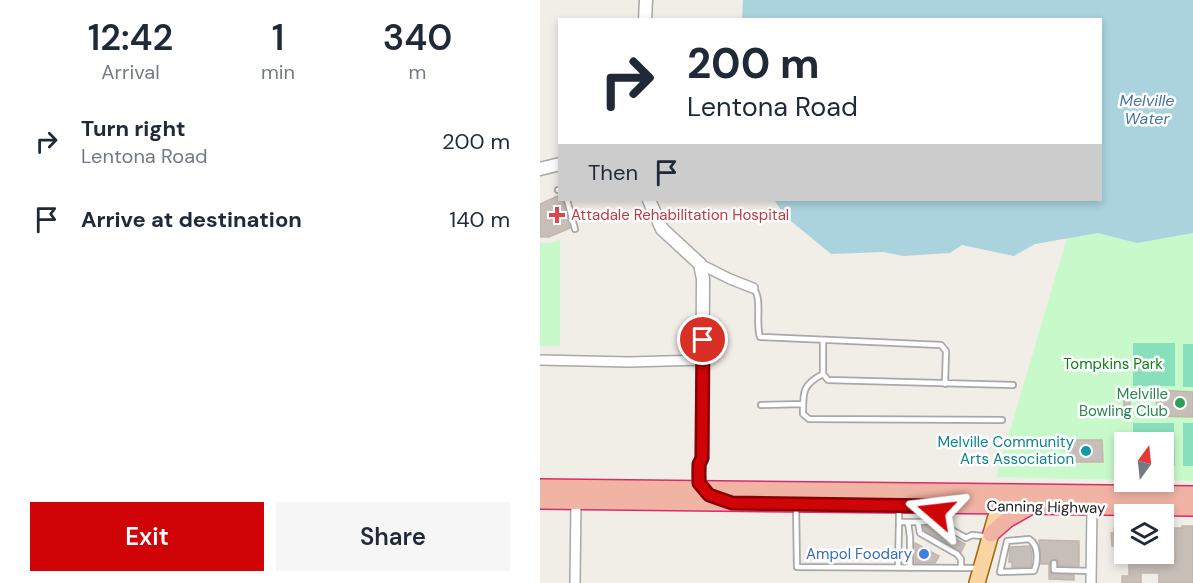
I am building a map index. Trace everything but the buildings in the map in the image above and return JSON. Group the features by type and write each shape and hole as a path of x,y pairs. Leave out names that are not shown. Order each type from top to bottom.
{"highway":[{"name":"Canning Highway","path":"540,487 702,489 996,499 1193,494"},
{"name":"Canning Highway","path":"540,501 937,506 996,499 1031,507 1193,508"},
{"path":"987,535 1007,520 1031,507"}],"main road":[{"path":"971,575 987,535 996,499"}],"street":[{"path":"645,18 646,0"},
{"path":"540,169 558,166"},
{"path":"649,201 662,229 700,264 753,288"},
{"path":"687,503 706,483 706,464 702,458 703,279 700,264"},
{"path":"540,360 629,362 702,360"},
{"path":"702,489 709,495 732,503"},
{"path":"575,583 576,502"},
{"path":"1091,583 1092,507"}],"lane":[{"path":"567,201 575,230"},
{"path":"753,288 758,293 759,299 757,307 760,337 941,345 946,351 945,384"},
{"path":"823,340 823,374 828,380 1013,386"},
{"path":"823,374 806,386 803,393 803,414 809,419 1002,420"},
{"path":"761,405 803,404"},
{"path":"796,504 797,567 910,568 971,575"},
{"path":"898,505 898,568"},
{"path":"936,521 937,506"},
{"path":"899,522 936,521 966,538 972,534 987,535"},
{"path":"908,522 910,568"},
{"path":"918,522 920,534 957,554 971,575"},
{"path":"1029,539 1035,544 1036,566 1034,571 1000,572 1007,541 1029,539"},
{"path":"1054,563 1054,570 1091,571"}],"green space":[{"name":"Tompkins Park","path":"1098,233 1137,243 1193,233 1193,481 1174,480 1174,432 1114,432 1114,480 996,477 1067,238"},
{"path":"560,239 560,346 540,346 540,243 550,243"},
{"path":"1133,343 1175,343 1175,386 1133,386"},
{"path":"1183,344 1193,344 1193,387 1183,387"},
{"path":"1133,423 1174,423 1175,466 1174,432 1133,432"},
{"path":"1183,423 1193,423 1193,466 1183,466"}],"water":[{"name":"Melville Water","path":"743,0 1193,0 1193,233 1137,243 1098,233 1035,244 1014,256 962,245 950,253 903,256 883,252 831,254 786,217 775,201 1102,201 1102,18 742,18"}],"place":[{"name":"Attadale Rehabilitation Hospital","path":"557,215"},
{"name":"Melville Bowling Club","path":"1180,403"},
{"name":"Melville Community Arts Association","path":"1086,451"},
{"name":"Ampol Foodary","path":"924,554"}],"route":[{"path":"703,340 702,458 699,464 699,483 709,495 732,503 937,506 936,512"}]}
